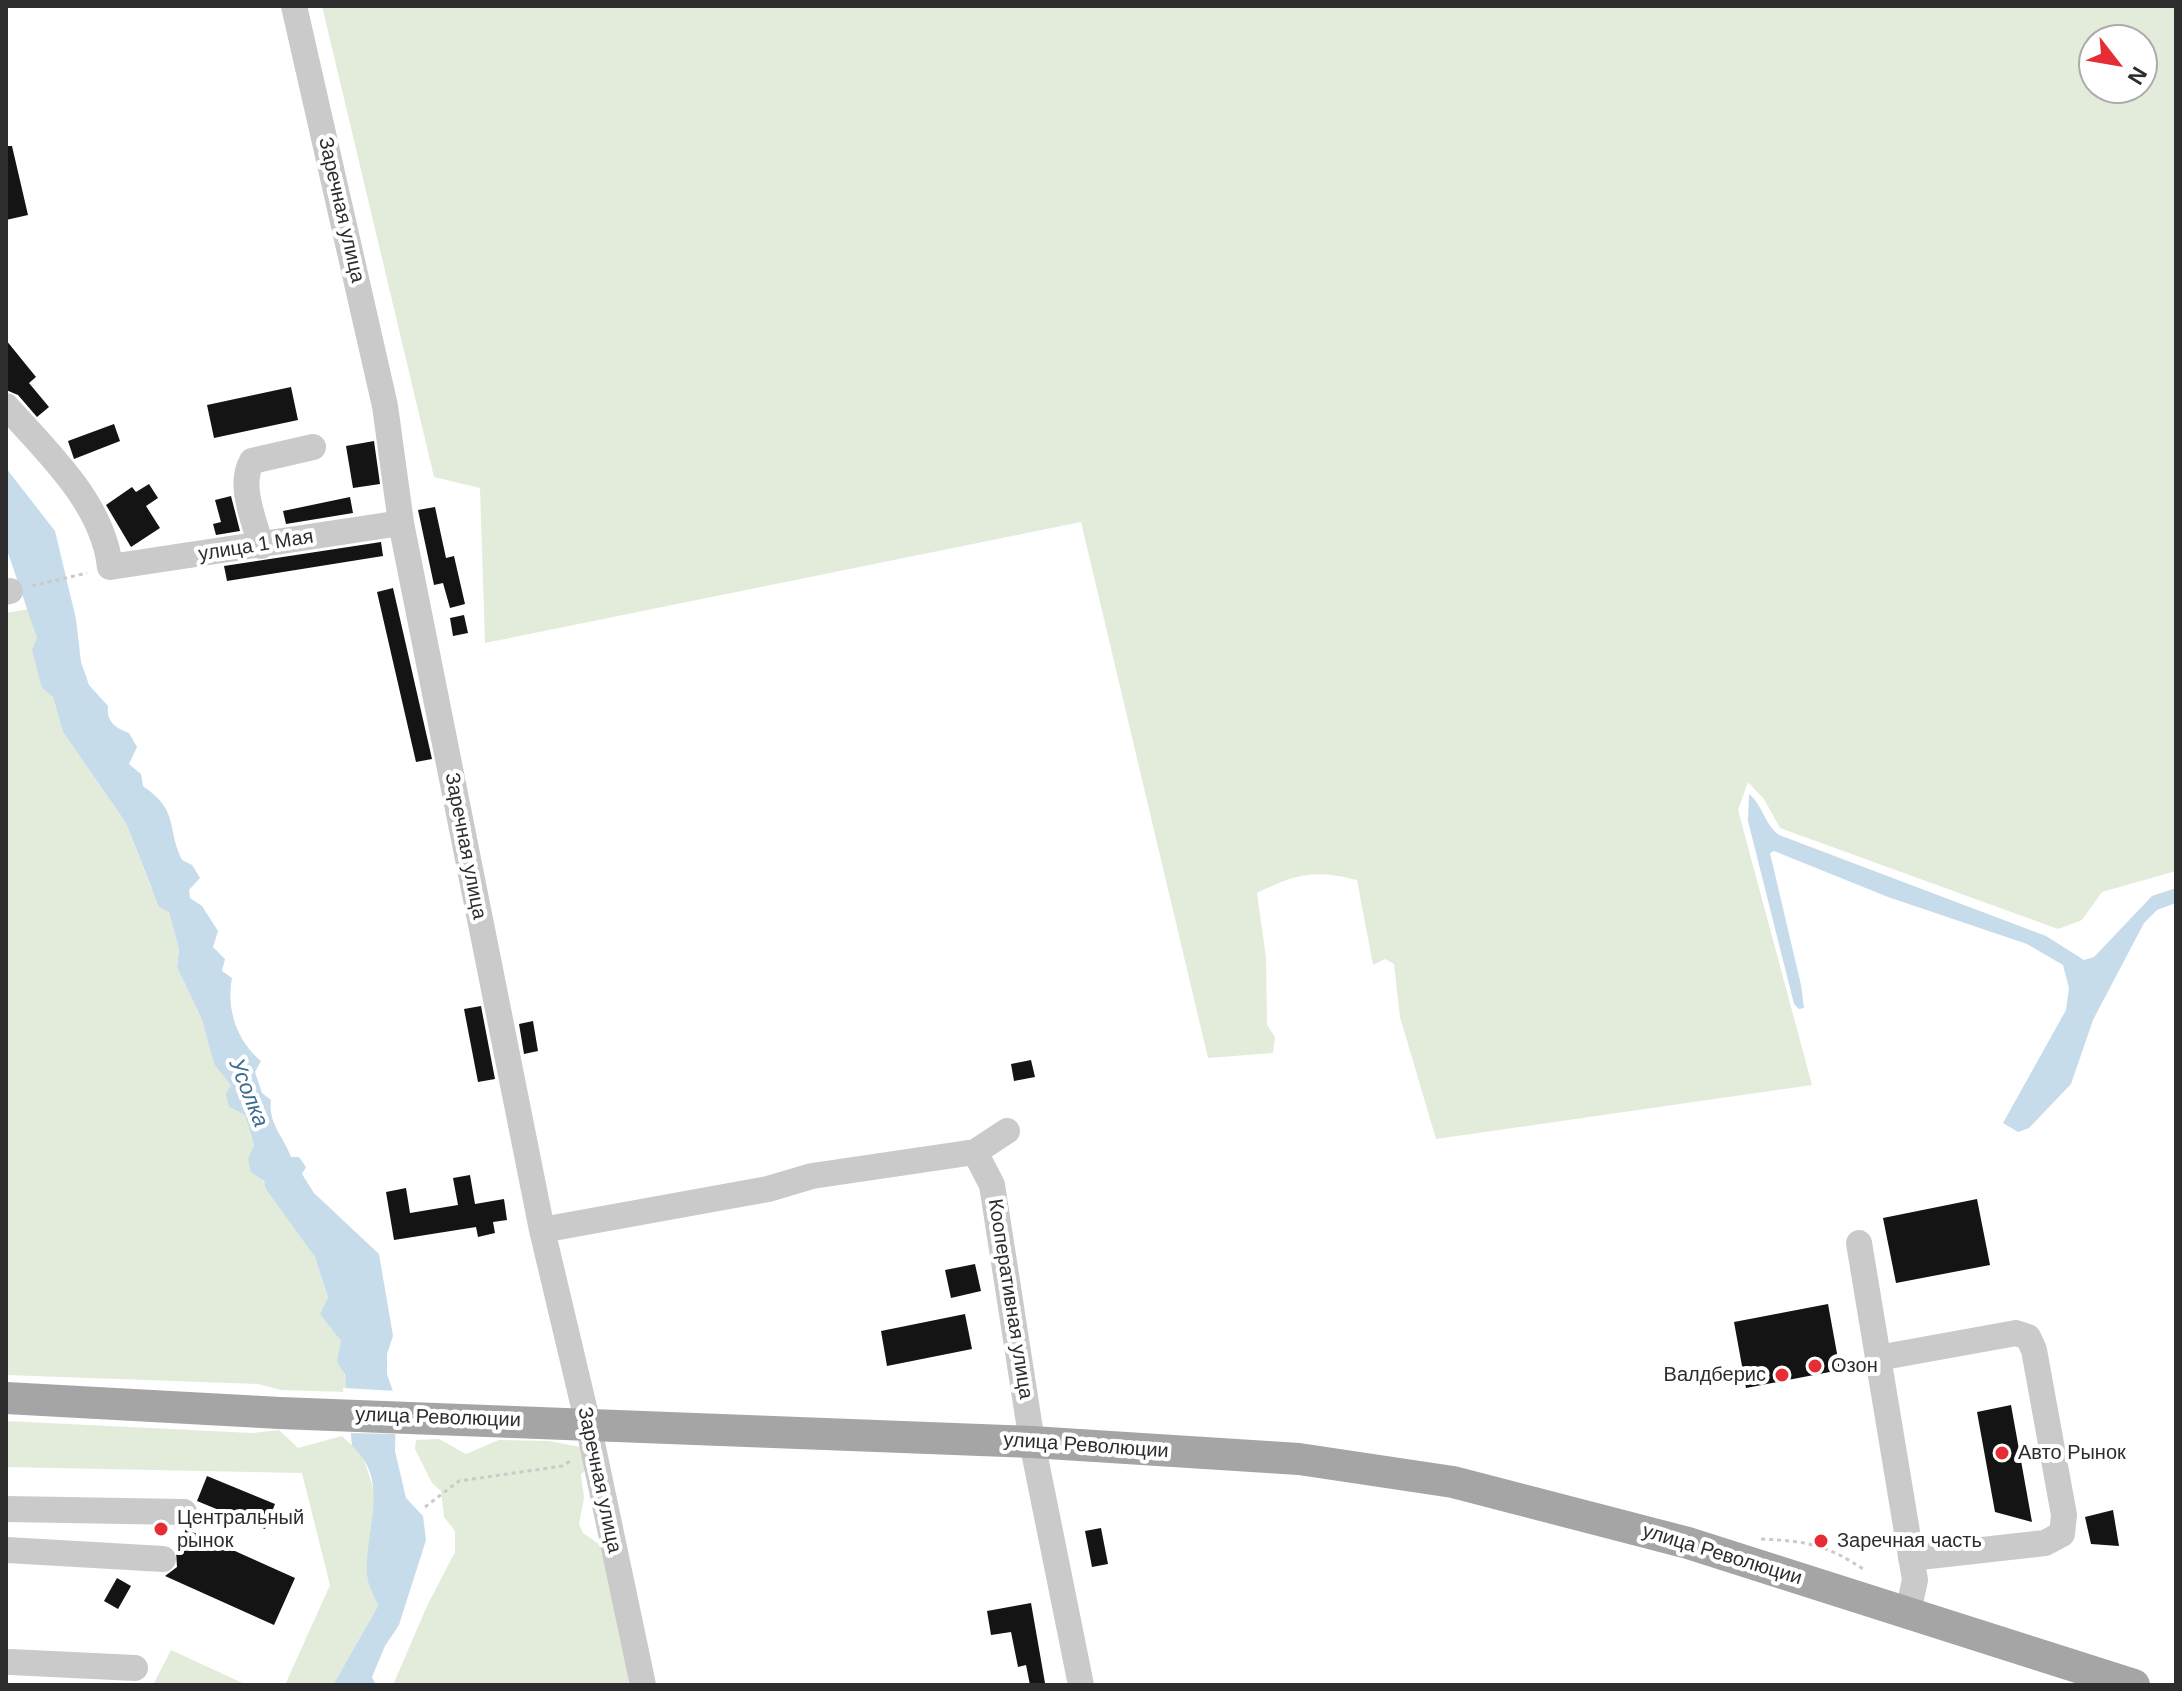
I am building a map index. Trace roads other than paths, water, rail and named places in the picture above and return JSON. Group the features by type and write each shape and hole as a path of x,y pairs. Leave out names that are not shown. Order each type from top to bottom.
{"main road":[{"name":"улица Революции","path":"6,1398 280,1413 465,1419 590,1436 1032,1442 1299,1459 1453,1482 1688,1543 2134,1685"}],"street":[{"name":"Заречная улица","path":"294,6 385,406 401,523 542,1230 643,1685"},
{"name":"улица 1 Мая","path":"6,406 74,482 108,548 110,567 401,523"},
{"path":"261,546 247,493 246,471 252,461 313,447"},
{"path":"542,1230 768,1189 812,1176 975,1152 1007,1131"},
{"name":"Кооперативная улица","path":"975,1152 992,1185 1032,1442 1081,1685"},
{"path":"1859,1243 1915,1580 1908,1612"},
{"path":"1878,1358 2016,1333 2028,1337 2034,1350 2064,1515 2062,1534 2045,1543 1911,1558"},
{"path":"6,1509 184,1512"},
{"path":"7,1550 163,1559"},
{"path":"10,1662 135,1668"}],"water":[{"name":"Усолка","path":"6,468 55,531 76,619 81,662 89,685 108,706 113,724 129,733 137,747 129,764 141,774 143,786 155,795 167,812 182,860 192,865 200,878 189,890 190,898 202,906 218,931 213,947 225,959 222,971 232,978 231,1001 235,1024 246,1044 261,1061 255,1072 262,1093 271,1100 277,1129 291,1157 299,1157 306,1167 302,1174 314,1193 379,1254 393,1336 387,1354 387,1374 396,1400 395,1451 406,1498 423,1516 426,1540 399,1625 385,1646 372,1677 376,1685 333,1685 378,1606 367,1576 374,1491 364,1460 352,1446 345,1375 337,1361 341,1341 320,1314 328,1298 315,1257 266,1189 264,1181 251,1172 248,1159 254,1145 245,1115 229,1107 226,1094 231,1085 214,1064 202,1020 177,967 179,949 169,912 159,907 126,823 63,732 53,697 42,688 32,650 37,638 6,547"},
{"path":"1749,794 1779,835 2046,936 2084,960 2094,957 2152,896 2176,888 2176,903 2157,910 2144,923 2093,1020 2071,1084 2029,1128 2018,1132 2003,1123 2066,1010 2069,988 2063,965 2027,944 1888,897 1774,851 1770,853 1801,985 1804,1008 1799,1009 1794,1004 1748,821"}],"place":[{"name":"Озон","path":"1815,1366"},
{"name":"Валдберис","path":"1782,1375"},
{"name":"Авто Рынок","path":"2002,1453"},
{"name":"Центральный рынок","path":"161,1529"},
{"name":"Заречная часть","path":"1821,1541"}]}
